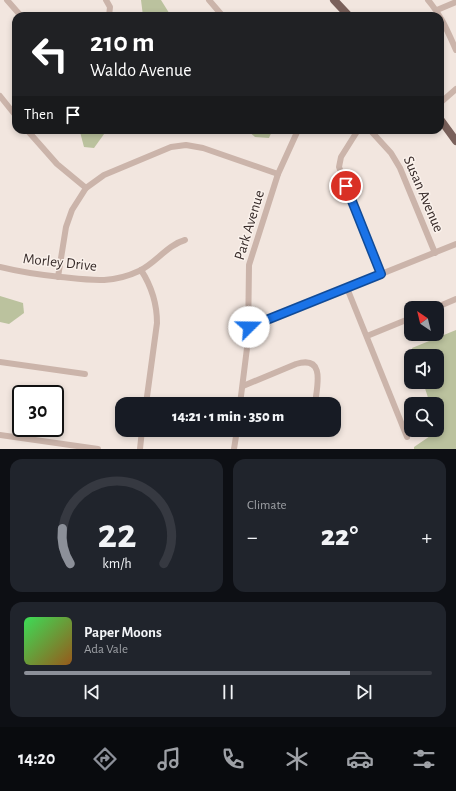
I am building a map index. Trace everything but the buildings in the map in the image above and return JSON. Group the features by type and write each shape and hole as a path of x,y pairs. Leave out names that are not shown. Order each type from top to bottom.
{"main road":[{"path":"334,0 345,12"},
{"path":"444,124 456,141"}],"street":[{"path":"7,0 18,12"},
{"path":"106,0 110,7 109,12"},
{"path":"209,0 219,12"},
{"path":"429,0 436,10 456,2"},
{"path":"444,24 456,50"},
{"path":"444,100 456,89"},
{"path":"0,96 12,111"},
{"path":"31,134 57,164 86,188"},
{"name":"Park Avenue","path":"241,397 249,327 249,265 278,174 296,134"},
{"path":"355,134 341,157 339,167 381,274"},
{"name":"Susan Avenue","path":"374,134 391,153 400,168 435,253"},
{"path":"58,277 68,219 75,204 86,188 104,175 171,147 186,145 203,148 278,174"},
{"name":"Morley Drive","path":"0,267 27,273 100,281 121,277 141,270 179,241 185,240"},
{"path":"249,327 456,244"},
{"path":"141,270 150,286 156,303 157,323 147,397"},
{"path":"347,288 404,429"},
{"path":"444,304 456,299"},
{"path":"367,336 404,321"},
{"path":"243,386 304,361 310,362 314,365 318,374 316,397"},
{"path":"0,362 85,374"},
{"path":"0,435 98,449"},
{"path":"140,449 141,437"},
{"path":"234,449 236,437"}],"green space":[{"path":"141,0 161,0 168,12 142,12"},
{"path":"81,134 104,134 94,148 84,147"},
{"path":"252,134 271,134 269,138 255,137"},
{"path":"0,296 23,303 24,313 9,324 0,322"},
{"path":"456,330 456,449 414,449 414,447 429,437 444,437 444,397 428,397 425,389 444,389 444,349 412,348 429,341 444,341 444,335"}],"route":[{"path":"249,327 381,274 346,186"}]}
